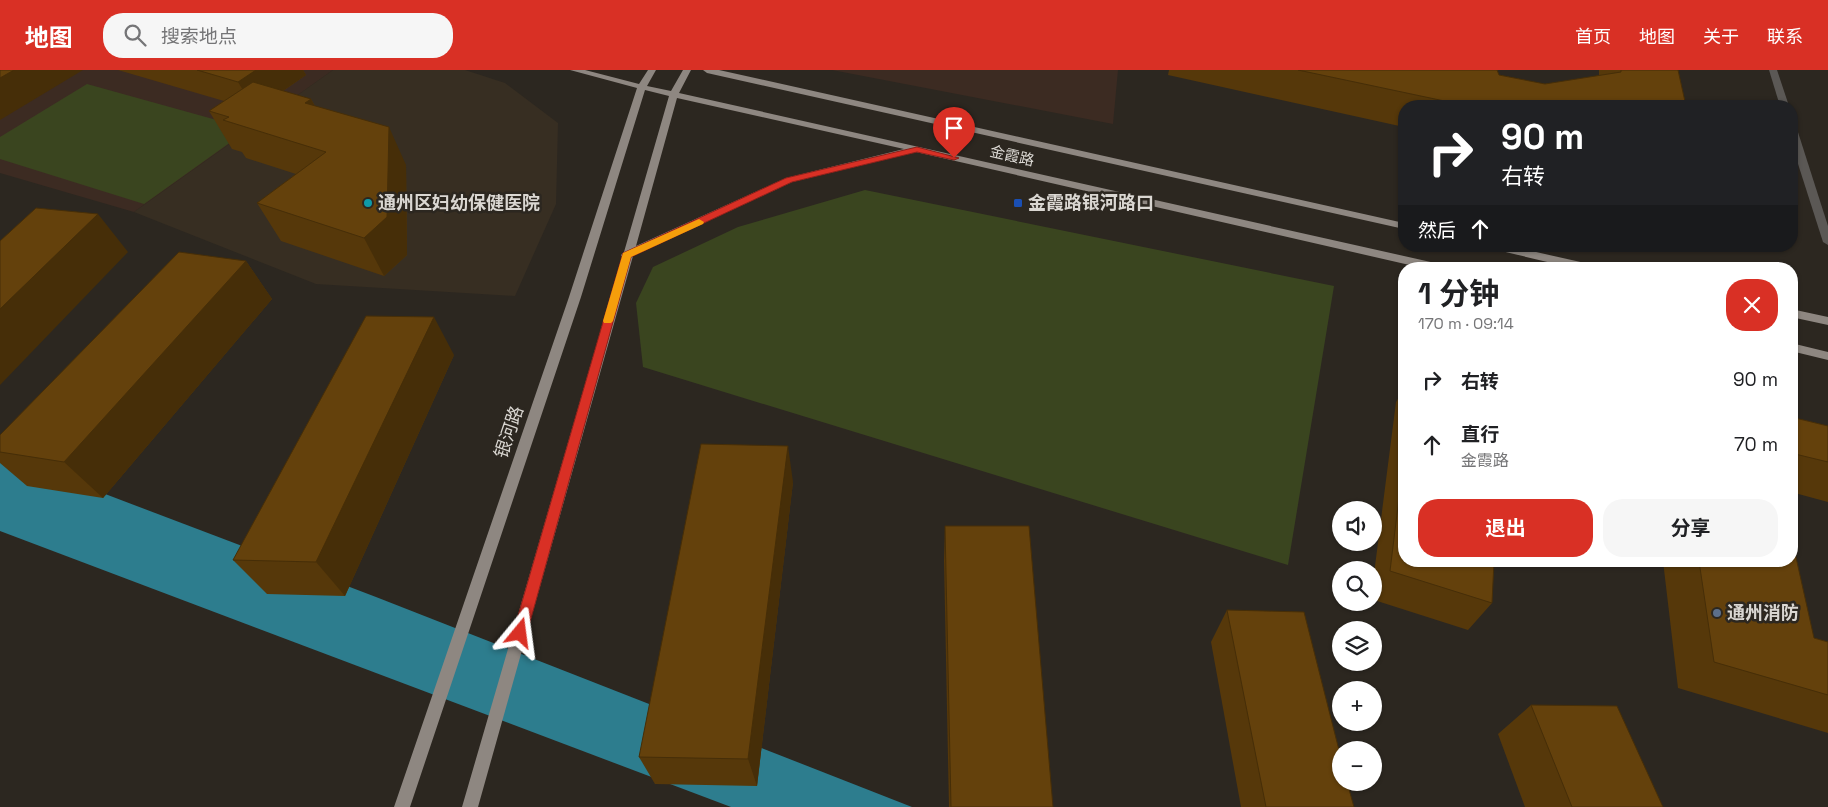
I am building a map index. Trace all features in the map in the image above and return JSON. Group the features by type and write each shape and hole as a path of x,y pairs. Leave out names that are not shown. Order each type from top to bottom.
{"main road":[{"name":"金霞路","path":"574,70 1413,262"},
{"name":"银河路","path":"402,807 576,297 642,87 652,70"},
{"path":"470,807 626,255 674,94 687,70"},
{"name":"金霞路","path":"707,70 1398,225"},
{"path":"626,255 789,180 917,149"},
{"path":"1519,252 1563,262"},
{"path":"1798,315 1828,321"},
{"path":"1798,349 1828,356"}],"street":[{"path":"1773,70 1783,100"},
{"path":"1798,148 1828,242"}],"shaded area":[{"path":"0,70 333,70 134,212 0,173"},
{"path":"333,70 465,70 505,83 558,123 556,204 515,296 316,284 134,212"},
{"path":"832,70 1118,70 1113,124"}],"green space":[{"path":"87,84 249,129 144,204 0,159 0,137"},
{"path":"865,190 1334,286 1288,565 643,367 636,303 653,267 738,227"}],"water":[{"path":"0,454 376,597 912,807 731,807 0,531"}],"building":[{"path":"0,70 14,70 0,78"},
{"path":"197,70 256,70 238,82"},
{"path":"1298,70 1497,70 1499,75 1545,84 1621,72 1621,70 1678,70 1685,100 1440,100"},
{"path":"253,82 311,99 305,103 389,127 387,217 364,238 257,203 326,152 223,120 229,117 209,111"},
{"path":"36,208 98,214 0,309 0,241"},
{"path":"179,252 246,261 64,462 0,452 0,435"},
{"path":"366,316 434,317 316,562 233,560"},
{"path":"1798,419 1828,426 1828,462 1798,455"},
{"path":"701,444 788,446 748,759 639,757"},
{"path":"1398,506 1398,567 1494,567 1492,603 1390,571"},
{"path":"945,526 1029,526 1053,807 951,807"},
{"path":"1798,566 1814,638 1828,642 1828,695 1714,662 1700,567"},
{"path":"1227,610 1304,612 1332,722 1332,731 1334,731 1337,741 1332,741 1332,791 1350,791 1354,807 1266,807"},
{"path":"1531,705 1617,706 1663,807 1572,807"}],"slow traffic":[{"path":"608,321 626,255 699,222"}],"place":[{"name":"通州区妇幼保健医院","path":"368,203"},
{"name":"金霞路银河路口","path":"1018,203"},
{"name":"通州消防","path":"1717,613"}],"route":[{"path":"520,633 626,255 789,180 917,149 954,158"}]}
